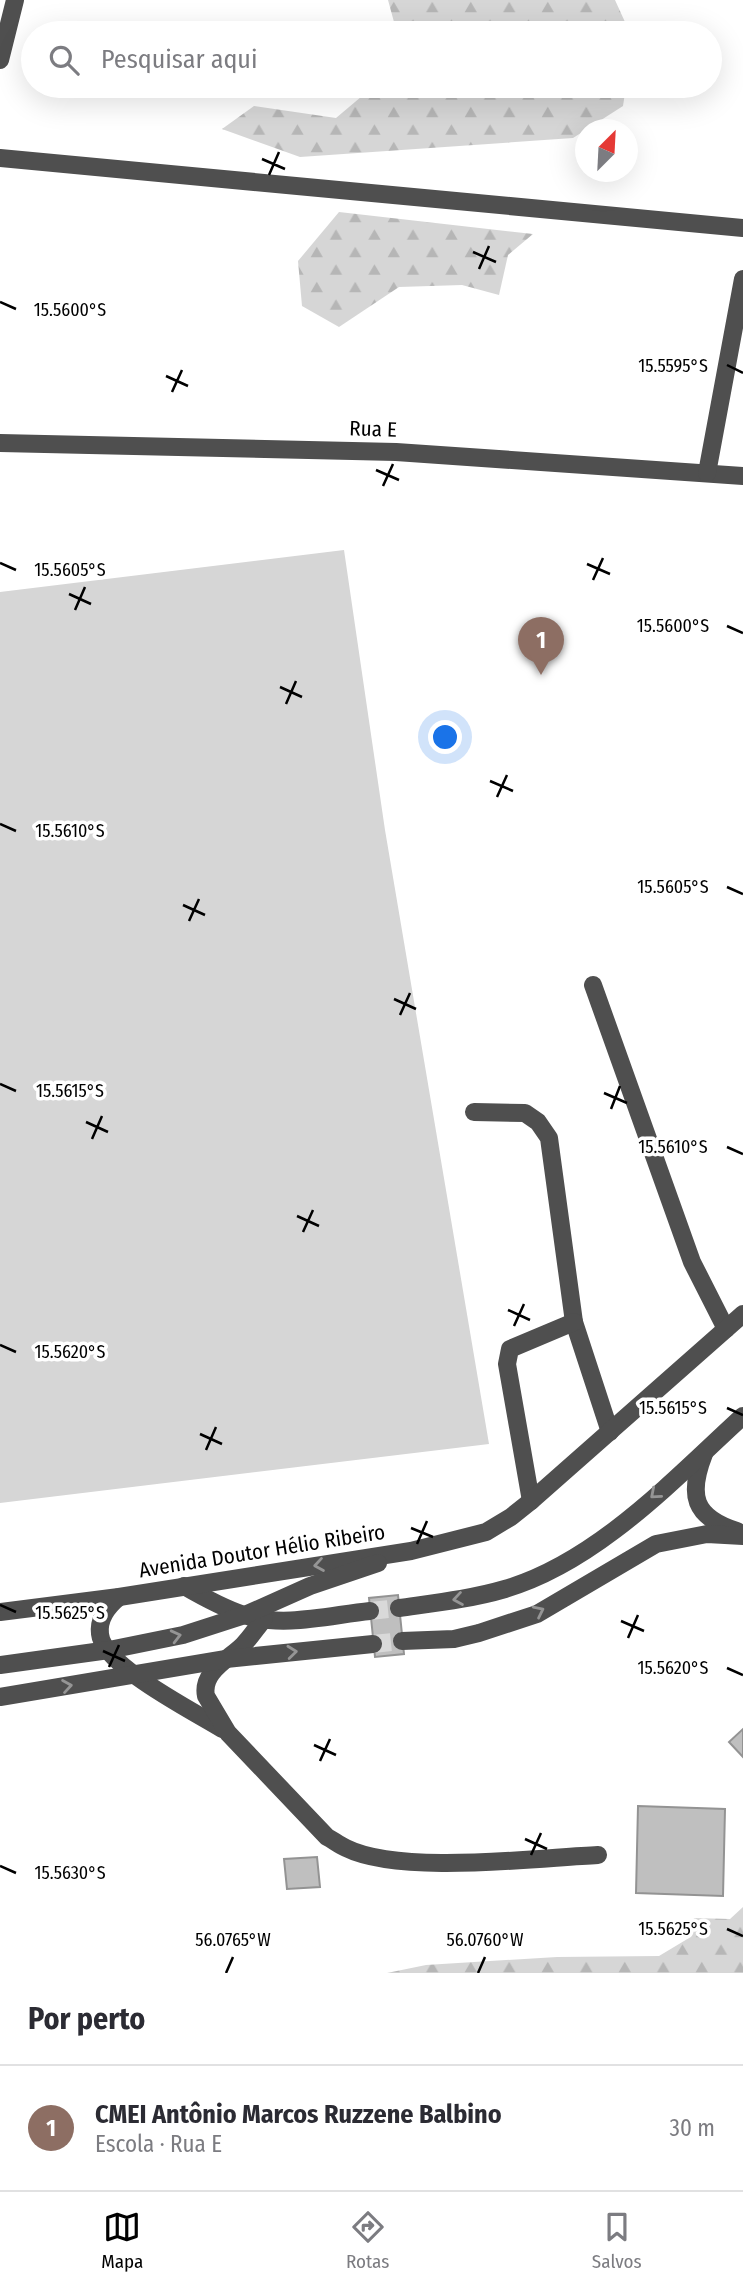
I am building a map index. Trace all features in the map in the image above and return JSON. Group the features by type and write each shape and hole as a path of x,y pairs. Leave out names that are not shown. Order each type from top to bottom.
{"street":[{"path":"0,60 15,0"},
{"path":"0,158 743,228"},
{"path":"707,473 743,279"},
{"name":"Rua E","path":"0,443 396,452 743,476"},
{"path":"593,985 692,1262 726,1329"},
{"path":"474,1112 525,1113 538,1122 549,1138 574,1322 610,1432"},
{"name":"Avenida Doutor Hélio Ribeiro","path":"0,1612 118,1597 411,1551 486,1532 531,1501 743,1314"},
{"path":"531,1501 507,1364 510,1349 574,1322"},
{"path":"399,1608 467,1598 505,1589 550,1570 592,1546 620,1525 743,1416"},
{"path":"705,1451 694,1485 698,1503 711,1520 743,1534"},
{"path":"402,1641 454,1639 537,1614 656,1544 707,1534 743,1534"},
{"path":"0,1665 109,1650 183,1635 245,1615 310,1586 411,1551"},
{"path":"184,1586 245,1615 264,1619 295,1619 370,1611"},
{"path":"118,1597 106,1610 101,1626 100,1635 109,1650 134,1675 228,1733"},
{"path":"264,1619 246,1643 209,1678 205,1690 211,1707 228,1733 327,1836 347,1849 381,1858 417,1862 597,1855"},
{"path":"0,1697 226,1660 373,1644"}],"green space":[{"path":"388,0 615,0 625,21 394,21"},
{"path":"360,98 624,98 623,106 603,119 575,119 573,138 300,157 222,129 254,106 336,118"},
{"path":"339,212 533,234 508,255 499,295 462,285 399,287 339,327 302,306 298,261"},
{"path":"344,550 385,830 489,1444 0,1503 0,592"},
{"path":"743,1907 743,1973 387,1973 426,1965 557,1957 659,1956 689,1938 694,1918 730,1919"}],"building":[{"path":"398,1595 404,1654 375,1657 369,1598"},
{"path":"743,1729 743,1757 729,1742"},
{"path":"638,1806 725,1809 723,1896 636,1893"},
{"path":"317,1857 320,1887 287,1889 284,1859"}],"tunnel":[{"path":"370,1611 399,1608"},
{"path":"373,1644 402,1641"}],"place":[{"name":"CMEI Antônio Marcos Ruzzene Balbino","path":"541,675"}]}
